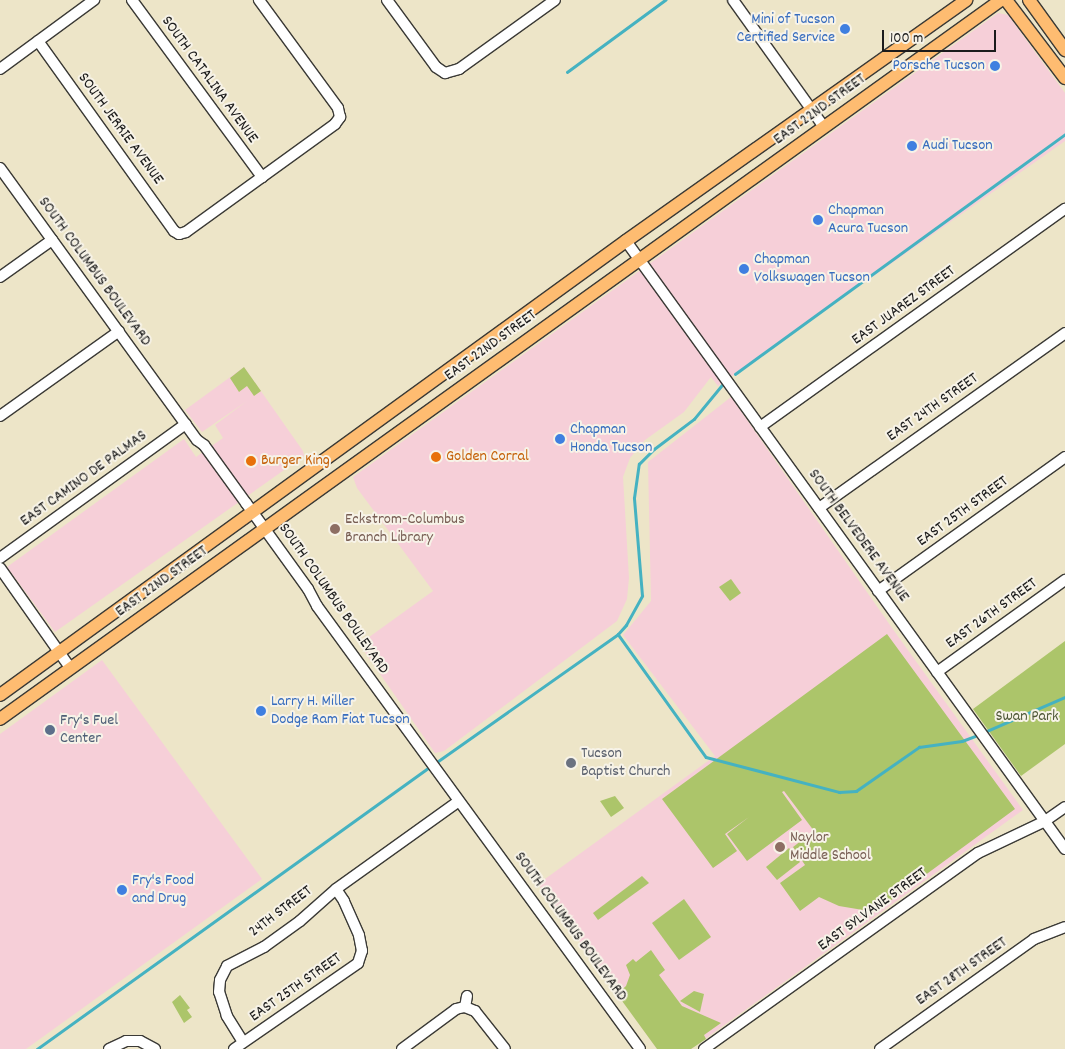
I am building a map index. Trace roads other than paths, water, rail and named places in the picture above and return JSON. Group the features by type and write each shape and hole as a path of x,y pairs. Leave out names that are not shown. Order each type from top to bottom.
{"main road":[{"name":"EAST 22ND STREET","path":"0,695 626,241 966,0"},
{"name":"EAST 22ND STREET","path":"0,719 1001,0"},
{"path":"1006,0 1065,78"},
{"path":"1028,0 1065,50"}],"street":[{"path":"0,69 94,0"},
{"name":"SOUTH CATALINA AVENUE","path":"132,0 262,177"},
{"path":"259,0 338,108 341,120 262,177"},
{"path":"387,0 436,67 445,75 459,69 555,0"},
{"path":"733,0 824,127"},
{"name":"SOUTH JERRIE AVENUE","path":"38,41 174,231 180,234 186,232 262,177"},
{"name":"SOUTH COLUMBUS BOULEVARD","path":"0,168 186,424 204,445 253,512 308,589 317,606 640,1049"},
{"name":"EAST JUAREZ STREET","path":"760,427 1065,209"},
{"path":"0,277 52,240"},
{"name":"SOUTH BELVEDERE AVENUE","path":"626,241 1065,849"},
{"path":"0,416 119,331"},
{"name":"EAST 24TH STREET","path":"819,508 1065,333"},
{"name":"EAST CAMINO DE PALMAS","path":"0,558 186,424"},
{"name":"EAST 25TH STREET","path":"878,591 1065,457"},
{"path":"0,568 71,668"},
{"name":"EAST 26TH STREET","path":"937,672 1065,580"},
{"name":"24TH STREET","path":"243,1042 227,1016 219,992 224,972 234,961 264,947 300,921 336,889 418,829 421,823 458,799"},
{"name":"EAST SYLVANE STREET","path":"704,1049 978,853 1045,821 1065,807"},
{"name":"EAST 25TH STREET","path":"234,1049 358,963 362,950 359,935 336,889"},
{"name":"EAST 28TH STREET","path":"880,1049 1034,939 1065,927"},
{"path":"402,1049 466,1001 505,1049"},
{"path":"109,1049 126,1042 140,1041 155,1049"}],"waterway":[{"path":"567,72 665,0"},
{"path":"735,374 1065,134"},
{"path":"618,634 626,625 642,596 634,498 639,464 654,449 694,419 722,385"},
{"path":"434,764 618,634 706,757 839,792 856,791 919,747 962,741 975,736"},
{"path":"987,731 1065,697"},
{"path":"37,1049 430,767"}],"place":[{"name":"Mini of Tucson Certified Service","path":"845,29"},
{"name":"Porsche Tucson","path":"995,66"},
{"name":"Audi Tucson","path":"912,146"},
{"name":"Chapman Acura Tucson","path":"818,220"},
{"name":"Chapman Volkswagen Tucson","path":"744,269"},
{"name":"Chapman Honda Tucson","path":"560,439"},
{"name":"Golden Corral","path":"436,457"},
{"name":"Burger King","path":"251,461"},
{"name":"Eckstrom-Columbus Branch Library","path":"335,529"},
{"name":"Larry H. Miller Dodge Ram Fiat Tucson","path":"261,711"},
{"name":"Fry's Fuel Center","path":"50,730"},
{"name":"Tucson Baptist Church","path":"571,763"},
{"name":"Naylor Middle School","path":"780,847"},
{"name":"Fry's Food and Drug","path":"122,890"}],"park label":[{"name":"Swan Park","path":"1027,717"}]}
